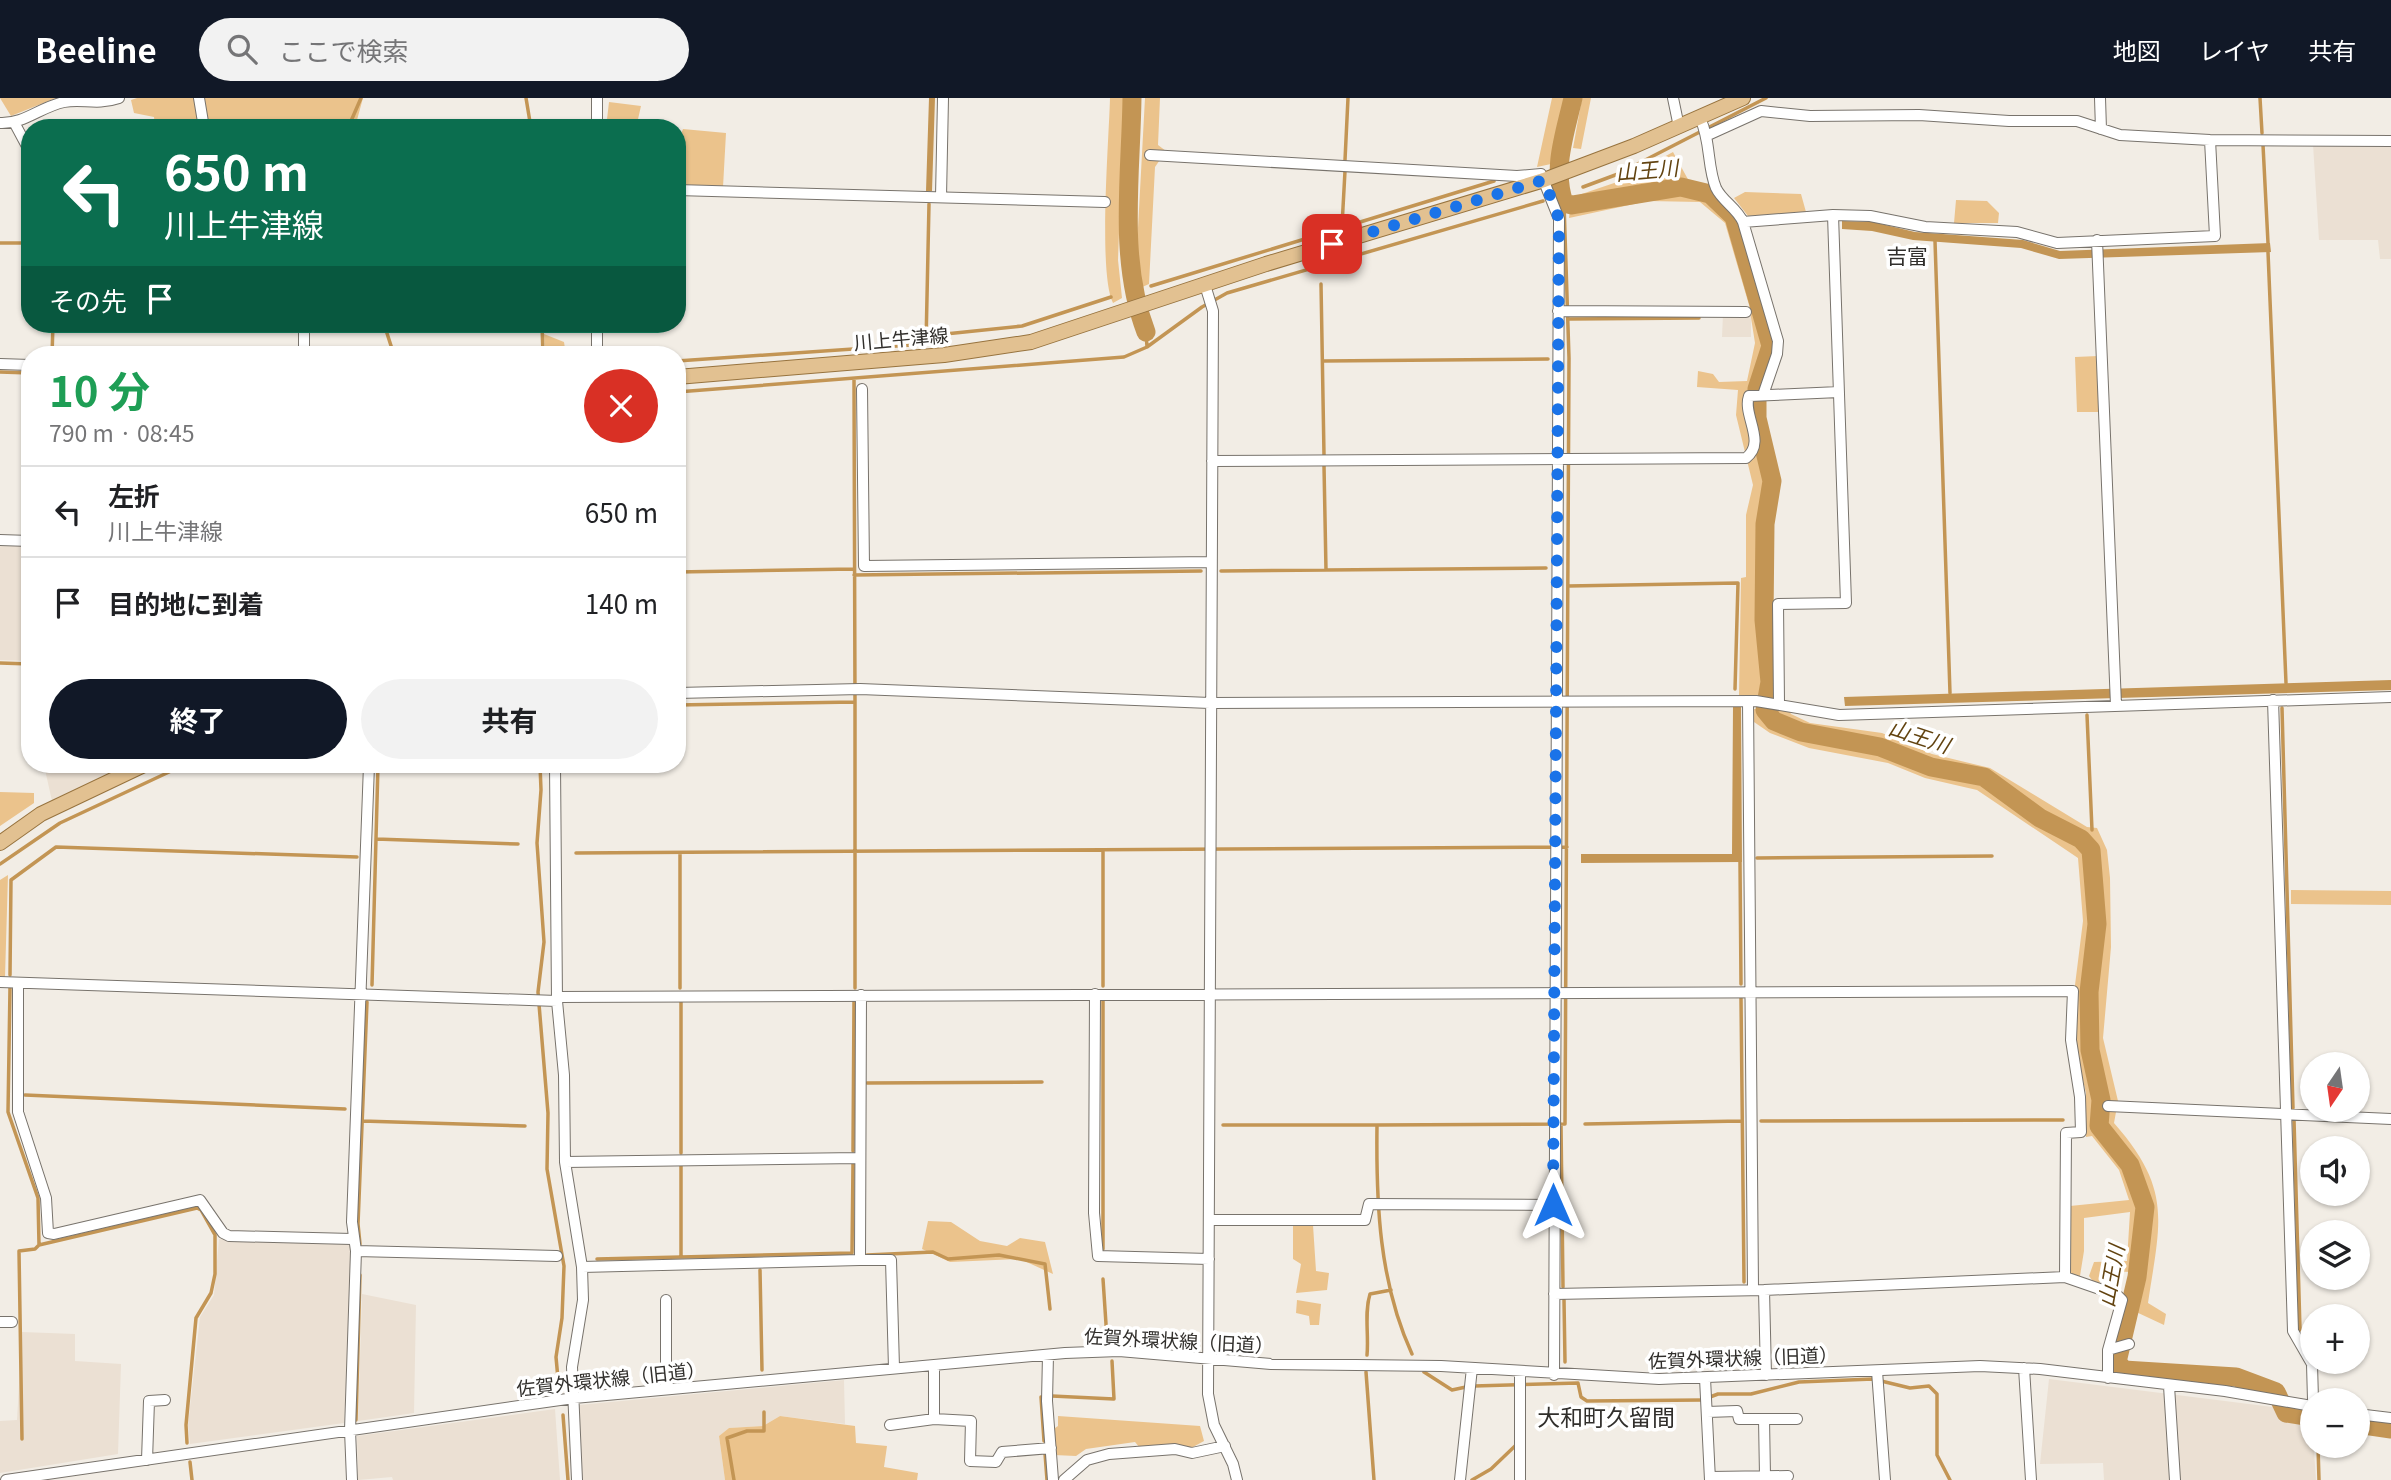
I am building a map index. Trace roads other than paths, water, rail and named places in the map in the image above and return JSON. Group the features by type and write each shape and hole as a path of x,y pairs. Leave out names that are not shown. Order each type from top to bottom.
{"main road":[{"path":"1206,290 1574,170 1743,98"},
{"name":"川上牛津線","path":"686,376 990,350 1061,334 1151,303 1206,290"},
{"path":"0,843 41,814 127,773"}],"street":[{"path":"26,119 64,102 100,104 120,98"},
{"path":"198,98 202,119"},
{"path":"597,98 597,119"},
{"path":"941,197 943,98"},
{"path":"1673,98 1679,127"},
{"path":"2100,98 2101,129"},
{"path":"1708,135 1760,111 1810,116 1919,115 2009,121 2077,121 2120,135 2210,140 2391,141"},
{"path":"1700,118 1708,135 1716,189 1738,211 1743,222 1778,341 1777,354 1763,395"},
{"path":"0,123 15,124 21,121"},
{"path":"15,124 21,135"},
{"path":"1743,222 1833,215 1870,216 1926,226 2017,232 2057,243 2215,236 2210,140"},
{"path":"1150,155 1517,176 1541,174 1559,219 1554,1375"},
{"path":"686,190 1105,202"},
{"path":"1779,703 1778,604 1846,603 1833,215"},
{"path":"2098,243 2116,705"},
{"path":"1206,290 1213,312 1208,1394 1214,1425 1237,1480"},
{"path":"1558,311 1746,312"},
{"path":"0,364 21,365"},
{"path":"862,389 864,566 1211,562"},
{"path":"1212,461 1746,458 1755,441 1747,402 1749,396 1839,392"},
{"path":"0,540 21,541"},
{"path":"686,693 855,689 1210,703 1752,701 1779,703 1839,715 2391,696"},
{"path":"2273,700 2293,1331 2312,1364 2313,1388"},
{"path":"1752,701 1751,991 1758,1289 1766,1375"},
{"path":"352,1480 350,1430 356,1251 352,1239 369,773"},
{"path":"555,773 557,999 564,1075 565,1162 582,1267 583,1300 573,1351 577,1480"},
{"path":"0,982 532,1000 861,995 2073,991 2071,1040 2080,1097 2081,1132 2066,1133 2065,1277"},
{"path":"18,982 18,1112 46,1198 48,1233 54,1234 200,1200 223,1233 229,1236 352,1239"},
{"path":"1095,994 1094,1213 1098,1256 1209,1259"},
{"path":"860,1260 861,995"},
{"path":"2108,1106 2391,1119"},
{"path":"565,1162 859,1158"},
{"path":"1209,1220 1364,1220 1369,1204 1553,1205"},
{"path":"356,1251 557,1256"},
{"path":"582,1267 891,1260 894,1368"},
{"path":"1554,1294 2065,1277 2118,1295 2122,1300 2109,1350 2108,1378"},
{"path":"666,1300 666,1389"},
{"path":"0,1322 12,1322"},
{"path":"2109,1350 2129,1344"},
{"name":"佐賀外環状線（旧道）","path":"6,1480 574,1398 1048,1354 1119,1351 1271,1364 1472,1368 1520,1380 1554,1375 1645,1379 1705,1378 1980,1366 2024,1368 2300,1404"},
{"path":"1048,1354 1053,1480"},
{"path":"934,1365 934,1419"},
{"path":"1460,1480 1472,1368"},
{"path":"2024,1368 2031,1480"},
{"path":"1877,1371 1885,1480"},
{"path":"1705,1378 1710,1478 1788,1476"},
{"path":"1520,1380 1520,1480"},
{"path":"2169,1386 2175,1480"},
{"path":"148,1460 149,1401 165,1400"},
{"path":"1707,1409 1737,1411 1739,1419 1797,1419"},
{"path":"2370,1415 2391,1418"},
{"path":"890,1425 934,1419 971,1421 970,1461 996,1462 1002,1452 1051,1448"},
{"path":"1764,1419 1765,1476"},
{"path":"1064,1480 1087,1460 1109,1454 1175,1449 1192,1452 1225,1446"}],"waterway":[{"path":"352,119 361,98"},
{"path":"526,98 530,119"},
{"path":"1132,98 1129,246 1137,304 1146,332"},
{"path":"1345,160 1348,98"},
{"name":"山王川","path":"1573,98 1559,164 1564,203 1572,205 1681,187 1710,194 1734,217 1771,346 1757,389 1757,418 1772,481 1765,524 1764,620 1770,682 1765,710 1774,721 1801,732 1880,747 1931,767 1984,777 2040,818 2081,839 2091,850 2097,924 2089,992 2090,1050 2101,1100 2099,1126 2130,1165 2145,1207 2137,1277 2117,1362 2124,1370 2236,1377 2276,1392 2286,1413 2300,1415"},
{"path":"1583,187 1618,174 1766,98"},
{"path":"2260,98 2262,133"},
{"path":"2263,145 2268,243"},
{"path":"1342,226 1345,171"},
{"path":"1151,286 1494,181"},
{"path":"1147,347 1202,307 1227,293 1543,201"},
{"path":"1412,1354 1392,1299 1386,1270 1377,1184 1377,1125 1565,1124 1569,358 1564,203"},
{"path":"686,360 926,344 929,204"},
{"path":"1935,241 1950,693"},
{"path":"0,243 21,243"},
{"path":"2268,252 2286,683"},
{"path":"1321,284 1324,455"},
{"path":"926,336 1022,326 1111,297"},
{"path":"1569,319 1699,318"},
{"path":"686,391 1124,357 1147,347 1146,332"},
{"path":"52,346 53,333"},
{"path":"387,333 391,346"},
{"path":"542,333 543,346"},
{"path":"1323,361 1548,359"},
{"path":"0,372 21,373"},
{"path":"686,705 855,702 854,379"},
{"path":"1324,466 1326,570"},
{"path":"1221,571 1546,568"},
{"path":"686,572 854,569"},
{"path":"854,575 1201,571"},
{"path":"1568,586 1738,583 1735,689"},
{"path":"0,663 21,664"},
{"path":"855,702 855,988"},
{"path":"2282,708 2293,1108"},
{"path":"2087,715 2092,830"},
{"path":"0,864 60,823 167,773"},
{"path":"372,985 378,773"},
{"path":"540,773 537,843 544,942 538,992 548,1113 547,1169 564,1266 562,1318 556,1357 559,1390"},
{"path":"376,839 518,844"},
{"path":"10,975 11,880 56,847 357,857"},
{"path":"576,853 1567,847"},
{"path":"1103,850 1103,986"},
{"path":"680,853 680,988"},
{"path":"1757,858 1992,856"},
{"path":"1740,862 1741,984"},
{"path":"10,988 8,1112 38,1198 39,1245 197,1208 201,1210 215,1235 215,1274 211,1293 196,1318 186,1425 187,1443"},
{"path":"1741,998 1744,1282"},
{"path":"1103,1000 1103,1249"},
{"path":"853,1151 854,1001"},
{"path":"360,1244 358,1224 367,1002"},
{"path":"681,1002 681,1153"},
{"path":"867,1083 1042,1082"},
{"path":"25,1095 345,1109"},
{"path":"1761,1121 2063,1120"},
{"path":"2294,1120 2300,1330"},
{"path":"362,1121 525,1126"},
{"path":"1585,1124 1741,1121"},
{"path":"1561,1124 1563,1287"},
{"path":"1223,1125 1377,1125"},
{"path":"597,1259 852,1253 853,1164"},
{"path":"681,1166 681,1257"},
{"path":"22,1439 19,1251 35,1249 39,1245"},
{"path":"867,1255 933,1252 948,1259 999,1255 1045,1264 1050,1309"},
{"path":"760,1270 762,1370"},
{"path":"356,1420 360,1275"},
{"path":"1103,1279 1107,1339"},
{"path":"1367,1355 1367,1309 1370,1294 1391,1290"},
{"path":"1564,1300 1565,1362"},
{"path":"1052,1396 1114,1399 1112,1361"},
{"path":"1366,1372 1374,1480"},
{"path":"1424,1372 1452,1390 1466,1387"},
{"path":"1710,1397 1718,1394 1751,1394 1799,1382 1873,1379 1910,1388 1929,1386 1937,1394 1937,1455 1950,1480"},
{"path":"1474,1386 1578,1383 1581,1397 1587,1401 1703,1400"},
{"path":"1041,1397 1044,1441"},
{"path":"734,1480 727,1438 747,1431 764,1431 764,1412"},
{"path":"563,1415 568,1480"},
{"name":"山王川","path":"2370,1426 2391,1429"},
{"path":"1472,1480 1491,1469 1515,1446"},
{"path":"1045,1453 1047,1480"},
{"path":"2318,1458 2319,1480"},
{"path":"190,1462 192,1480"}],"district":[{"name":"吉富","path":"1907,257"},
{"name":"大和町久留間","path":"1606,1418"}]}
